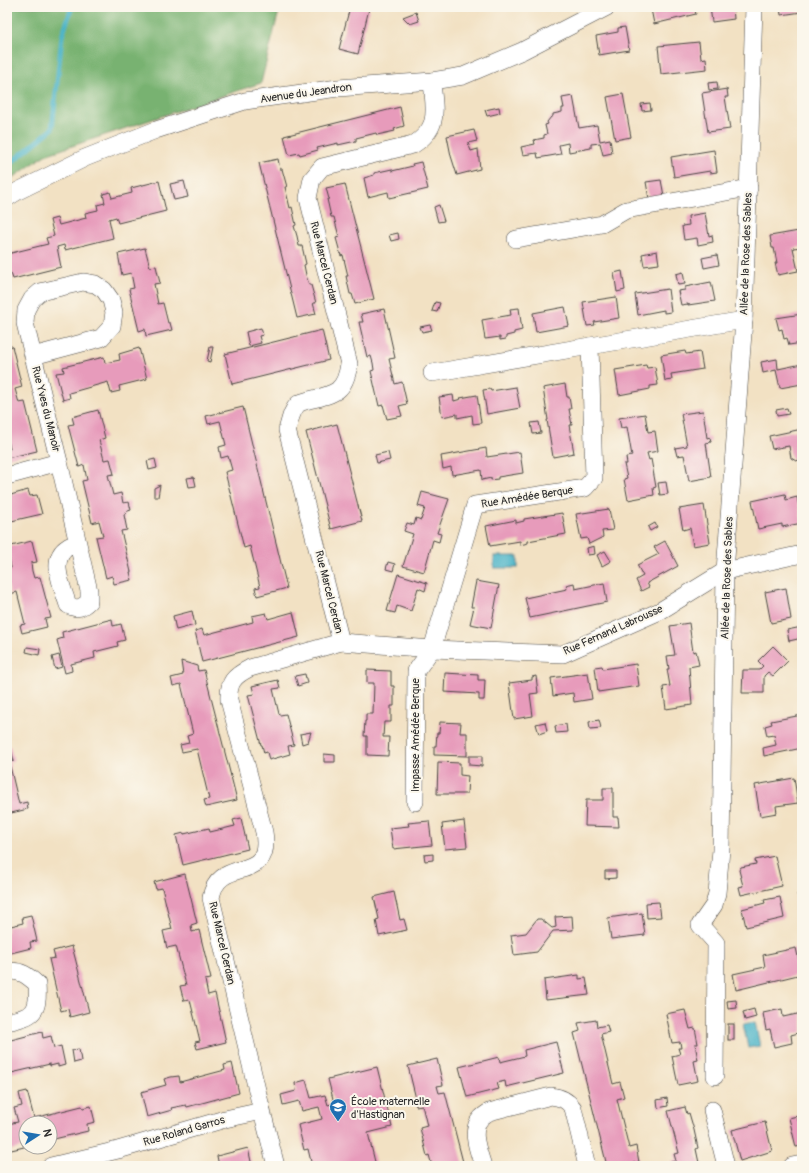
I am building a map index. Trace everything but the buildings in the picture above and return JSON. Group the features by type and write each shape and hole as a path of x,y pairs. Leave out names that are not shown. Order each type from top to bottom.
{"street":[{"name":"Avenue du Jeandron","path":"7,198 18,190 86,158 156,130 245,102 338,88 463,76 522,51 607,7"},
{"name":"Allée de la Rose des Sables","path":"715,1076 716,943 700,925 714,905 717,893 721,850 725,571 744,320 754,7"},
{"name":"Rue Marcel Cerdan","path":"262,1111 211,898 212,890 218,881 226,874 249,868 259,861 265,853 266,842 264,832 229,700 229,687 232,680 240,673 250,668 341,642 287,430 292,412 298,403 330,395 342,387 347,376 348,364 308,198 312,179 322,167 413,145 422,139 431,130 434,118 432,80"},
{"path":"516,239 602,224 626,210 749,188"},
{"name":"Rue Yves du Manoir","path":"33,356 101,338 112,326 114,312 111,300 104,290 95,284 83,282 40,292 32,299 26,310 25,323 33,356 59,462 77,544"},
{"path":"432,373 744,320"},
{"name":"Rue Amédée Berque","path":"432,650 475,505 585,488 594,478 590,346"},
{"name":"Rue Yves du Manoir","path":"7,476 59,462"},
{"name":"Rue Fernand Labrousse","path":"341,642 432,650 563,654 660,611 725,571 802,554"},
{"name":"Impasse Amédée Berque","path":"415,802 416,671 432,650"},
{"path":"7,972 13,971 26,974 38,984 38,997 35,1010 27,1017 7,1022"},
{"path":"483,1166 475,1137 476,1127 480,1119 489,1112 551,1096 559,1097 567,1101 573,1108 588,1166"},
{"path":"712,1110 726,1166"},
{"path":"262,1111 276,1166"},
{"name":"Rue Roland Garros","path":"51,1166 118,1150 262,1111"},
{"path":"792,1166 802,1164"}],"green space":[{"path":"7,7 280,7 261,83 45,155 7,182"}],"water":[{"path":"494,556 518,556 518,568 494,568"},
{"path":"755,1022 760,1046 748,1048 743,1024"}],"waterway":[{"path":"7,166 52,129 62,36 72,7"}],"place":[{"name":"École maternelle d'Hastignan","path":"338,1122"}]}
